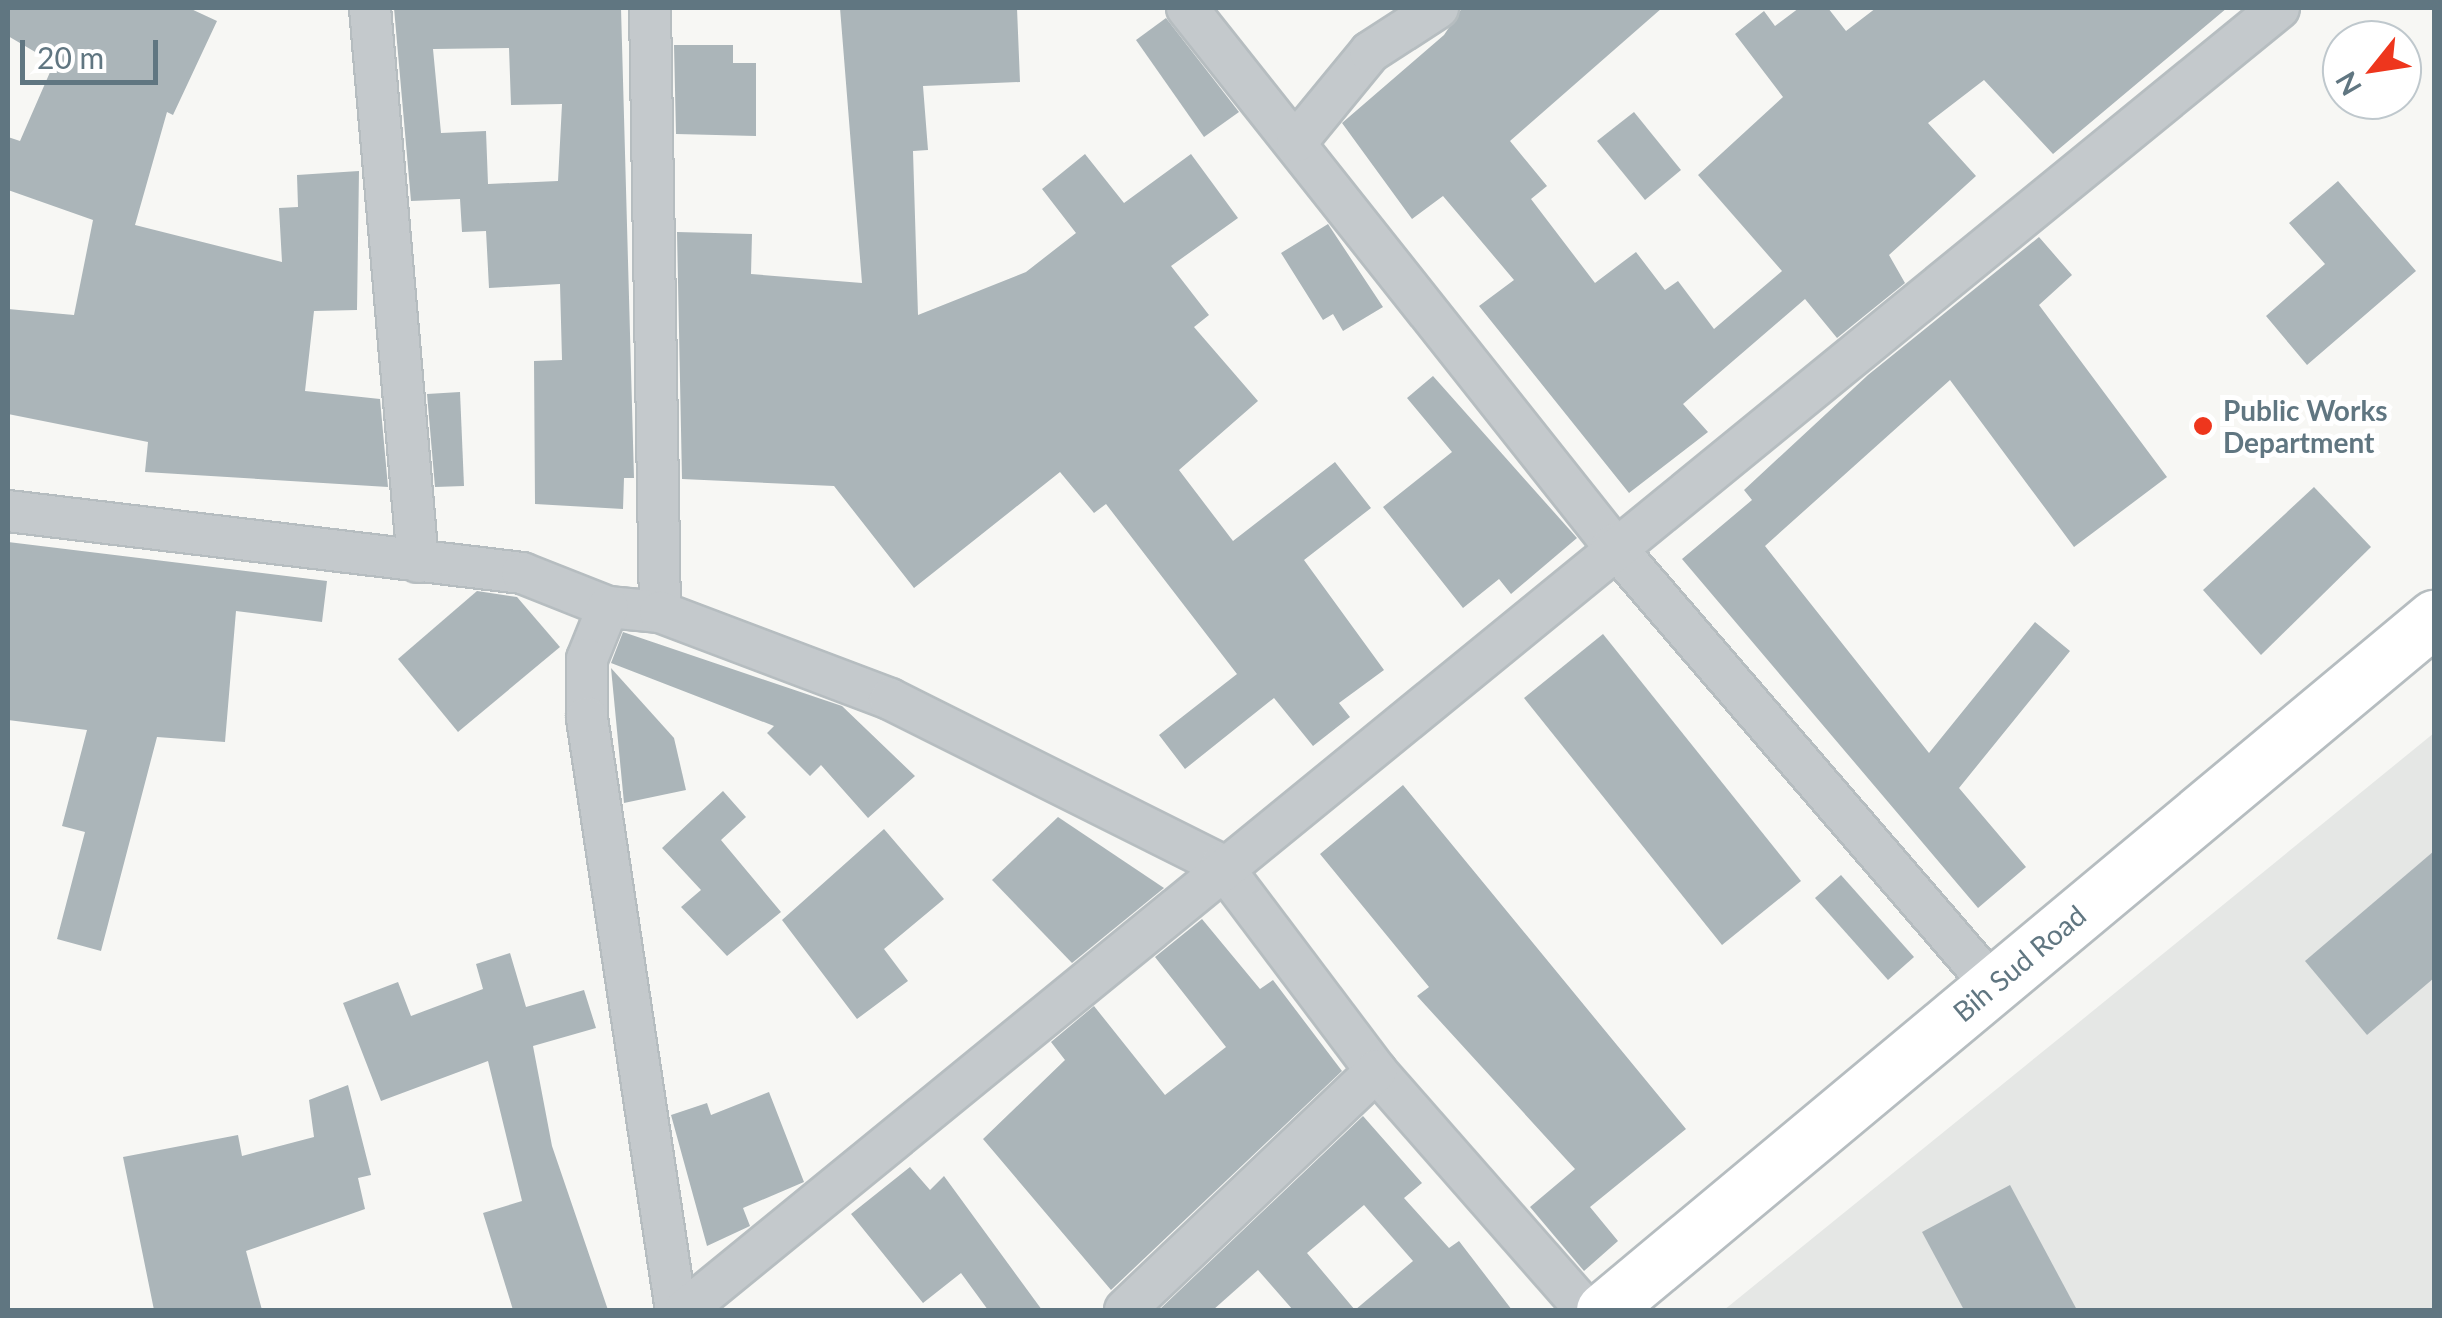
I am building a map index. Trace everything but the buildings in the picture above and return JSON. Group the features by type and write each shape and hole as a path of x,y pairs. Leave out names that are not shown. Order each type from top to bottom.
{"main road":[{"name":"Bih Sud Road","path":"1604,1310 2434,618"}],"street":[{"path":"370,8 418,562"},
{"path":"650,8 660,612"},
{"path":"1188,8 1297,141 1612,545 1992,985"},
{"path":"1297,141 1370,52 1438,8"},
{"path":"685,1310 1612,545 2279,8"},
{"path":"8,511 522,574 608,606 660,612 890,698 1221,865 1376,1071 1586,1310"},
{"path":"608,606 587,659 587,718 676,1310"},
{"path":"1126,1310 1376,1071"}],"shaded area":[{"path":"2434,733 2434,1310 1724,1310 2067,1032"}],"place":[{"name":"Public Works Department","path":"2203,426"}]}
